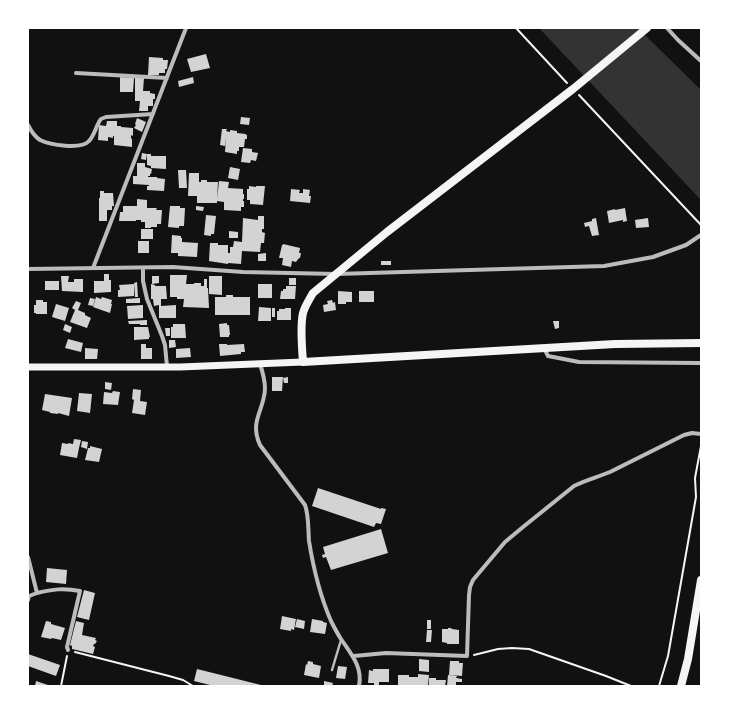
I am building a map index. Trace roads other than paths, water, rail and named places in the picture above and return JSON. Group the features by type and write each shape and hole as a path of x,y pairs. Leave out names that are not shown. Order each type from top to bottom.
{"main road":[{"path":"303,362 302,315 306,304 313,293 387,232 576,86 647,28"},
{"path":"28,367 206,367 615,344 701,343"},
{"path":"681,686 688,660 701,580"}],"street":[{"path":"94,268 186,28"},
{"path":"667,28 701,61"},
{"path":"76,73 167,78"},
{"path":"28,125 35,136 48,143 55,145 78,145 88,142 101,119 106,117 153,114"},
{"path":"28,269 173,267 243,272 336,274 604,266 653,256 686,245 701,235"},
{"path":"143,268 143,281 147,299 162,336 167,367"},
{"path":"544,348 548,356 579,362 701,363"},
{"path":"260,364 265,376 265,390 256,425 256,435 260,445 305,505 308,515 309,539 319,584 327,611 341,639 354,656 360,676 359,686"},
{"path":"354,656 386,652 467,656 468,595 470,587 473,580 505,542 574,486 610,472 684,435 692,433 701,434"},
{"path":"28,557 36,593"},
{"path":"28,600 29,596 36,593 62,589 80,591 67,647 68,650"}],"lane":[{"path":"332,670 341,639"}]}
